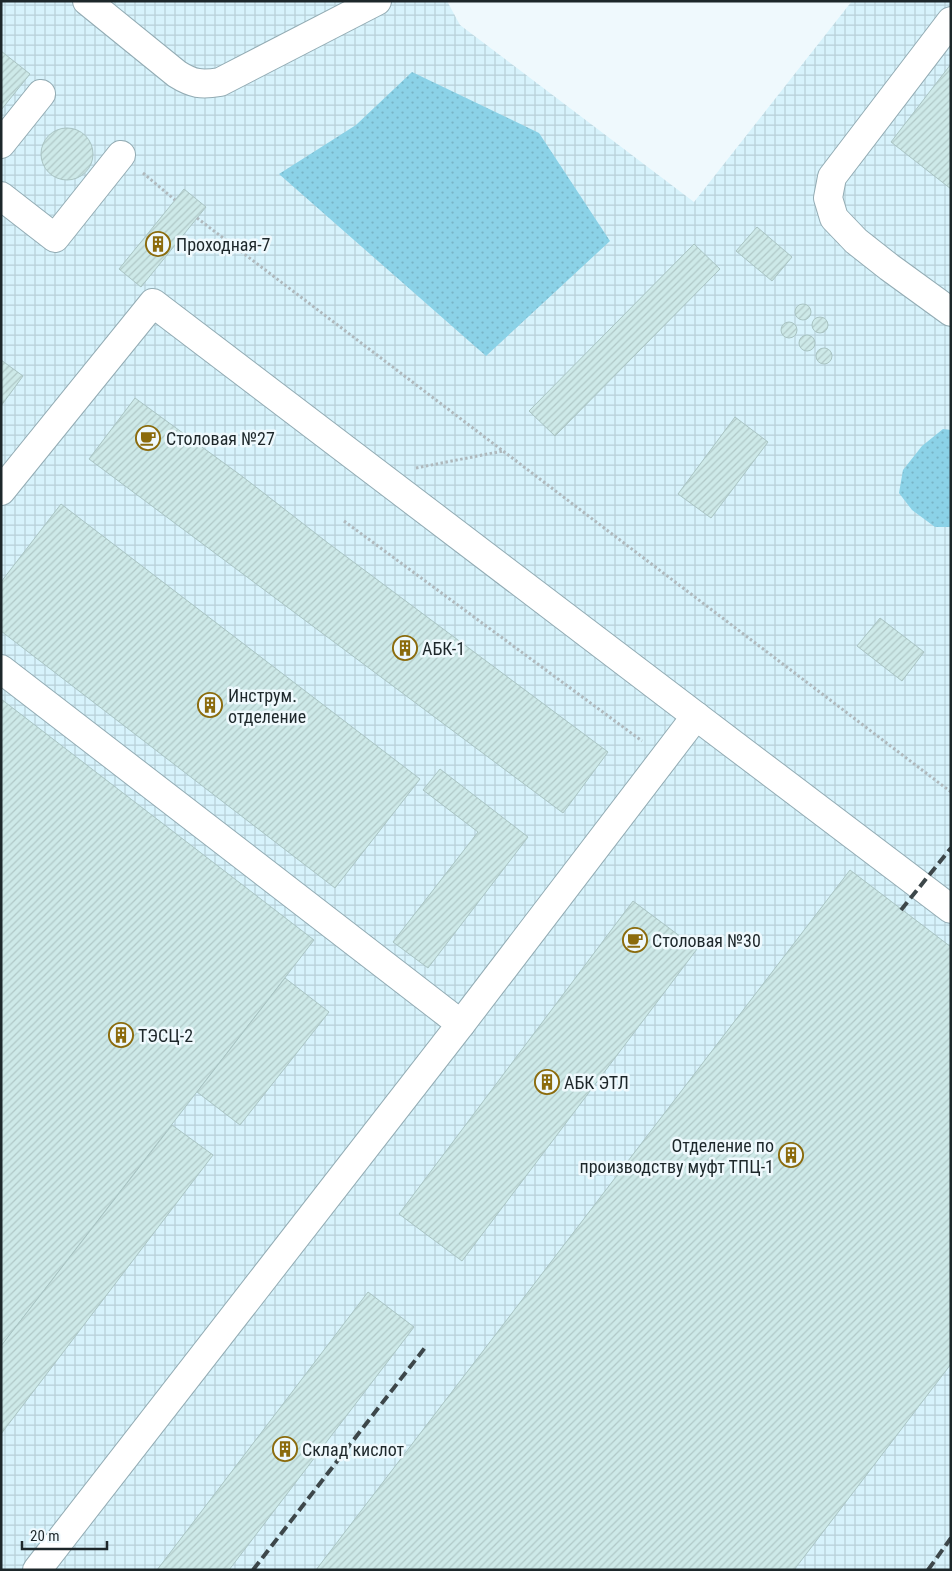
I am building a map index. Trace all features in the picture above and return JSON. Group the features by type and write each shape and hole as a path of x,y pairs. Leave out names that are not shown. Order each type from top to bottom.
{"lane":[{"path":"87,1 177,74 190,82 205,85 220,82 377,1"},
{"path":"951,21 832,177 828,198 834,218 856,241 888,267 951,312"},
{"path":"1,144 41,94"},
{"path":"1,196 55,238 121,155"},
{"path":"1,491 153,303 951,909"},
{"path":"1,669 461,1024"},
{"path":"37,1570 461,1024 696,716"}],"path":[{"path":"121,155 175,200"},
{"path":"197,218 951,792"},
{"path":"380,475 504,451"},
{"path":"344,521 664,758"}],"shaded area":[{"path":"1,1 447,1 460,25 694,202 852,1 951,1 951,1570 1,1570"},
{"path":"412,72 539,133 610,241 486,356 279,174 356,125"},
{"path":"943,429 951,430 951,527 935,527 912,510 899,493 903,470 922,446"}],"building":[{"path":"1,51 30,74 1,110"},
{"path":"951,64 951,189 891,142"},
{"path":"67,128 77,130 85,136 91,144 93,154 91,164 85,172 77,178 67,180 57,178 49,172 43,164 41,154 43,144 49,136 57,130"},
{"name":"Проходная-7","path":"184,189 206,207 141,287 119,269"},
{"path":"757,227 792,257 772,281 736,251"},
{"path":"694,244 720,269 555,436 529,411"},
{"path":"803,304 809,306 811,312 809,318 803,320 797,318 795,312 797,306"},
{"path":"820,317 826,319 828,325 826,331 820,333 814,331 812,325 814,319"},
{"path":"789,322 795,324 797,330 795,336 789,338 783,336 781,330 783,324"},
{"path":"807,335 815,343 807,351 799,343"},
{"path":"824,348 832,356 824,364 816,356"},
{"path":"1,360 23,376 1,406"},
{"name":"АБК-1","path":"135,398 608,752 563,813 89,459"},
{"path":"735,417 768,442 711,518 678,494"},
{"name":"Инструм. отделение","path":"61,504 420,779 335,888 1,631 1,582"},
{"path":"880,618 924,652 902,681 857,646"},
{"name":"ТЭСЦ-2","path":"1,699 314,940 1,1346"},
{"path":"440,769 528,837 428,968 393,942 478,832 423,790"},
{"name":"Отделение по производству муфт ТПЦ-1","path":"850,870 951,947 951,1364 794,1570 316,1570"},
{"name":"АБК ЭТЛ","path":"633,901 697,949 462,1261 399,1214"},
{"path":"285,978 329,1012 240,1125 197,1092"},
{"path":"172,1125 213,1155 1,1434 1,1346"},
{"name":"Склад кислот","path":"368,1292 414,1327 229,1570 157,1570"}],"railway":[{"path":"901,910 951,848"},
{"path":"253,1570 427,1345"},
{"path":"928,1570 951,1538"}],"place":[{"name":"Проходная-7","path":"158,244"},
{"name":"Столовая №27","path":"148,438"},
{"name":"АБК-1","path":"405,648"},
{"name":"Инструм. отделение","path":"210,705"},
{"name":"Столовая №30","path":"635,940"},
{"name":"ТЭСЦ-2","path":"121,1035"},
{"name":"АБК ЭТЛ","path":"547,1082"},
{"name":"Отделение по производству муфт ТПЦ-1","path":"791,1155"},
{"name":"Склад кислот","path":"285,1449"}]}
